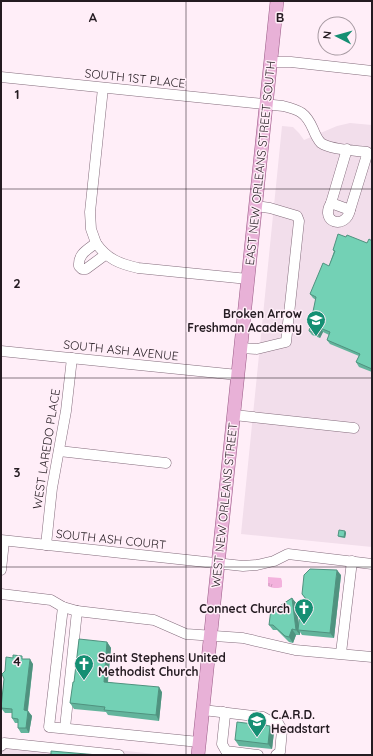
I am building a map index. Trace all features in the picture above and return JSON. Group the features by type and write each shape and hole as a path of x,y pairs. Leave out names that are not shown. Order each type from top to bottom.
{"main road":[{"name":"EAST NEW ORLEANS STREET SOUTH","path":"243,326 277,1"},
{"name":"WEST NEW ORLEANS STREET","path":"199,749 243,326"}],"street":[{"path":"271,62 291,62 372,71"},
{"name":"SOUTH 1ST PLACE","path":"1,77 266,104 296,109 305,115 317,139 322,144 369,152"},
{"path":"103,88 90,217 91,229 96,243 105,255 118,262 138,268 248,279"},
{"path":"347,149 327,214 329,218 336,222 345,219 349,215 369,152"},
{"path":"331,203 350,210"},
{"path":"241,348 257,349 286,342 299,221 297,216 270,208 256,206"},
{"path":"96,243 80,256 79,266 86,269 105,255"},
{"name":"SOUTH ASH AVENUE","path":"1,351 238,376"},
{"name":"WEST LAREDO PLACE","path":"46,545 52,488 66,411 72,358"},
{"path":"234,415 354,428"},
{"path":"59,451 166,463"},
{"path":"1,570 3,540"},
{"name":"SOUTH ASH COURT","path":"3,540 218,564 250,566 274,561 288,554 372,564"},
{"path":"341,653 352,561"},
{"path":"1,594 51,600 63,607 77,611 154,620 186,634 242,638 295,650 372,657"},
{"path":"63,607 49,727 65,728 199,749"},
{"path":"65,728 77,611"},
{"path":"203,710 263,718 278,723 282,730 280,752 276,755"},
{"path":"222,712 225,715 222,744 223,748 229,752 258,755"},
{"path":"1,746 4,743 119,755"}],"shaded area":[{"name":"Broken Arrow Freshman Academy","path":"350,123 372,125 372,547 241,534 282,126 293,127 304,140 337,126"},
{"path":"1,738 165,755 1,755"}],"green space":[{"path":"268,577 281,578 282,587 275,588 268,586"}],"building":[{"path":"338,234 346,237 347,235 367,243 369,239 372,241 372,369 356,362 360,354 327,340 330,332 320,328 317,334 309,331 316,297 310,294 323,263 329,266 335,251 333,250"},
{"path":"339,530 345,531 344,537 338,536"},
{"path":"310,569 337,570 330,633 298,630 301,604 311,605 302,594 304,575"},
{"path":"292,598 296,630 292,629 289,637 285,636 273,625 269,625 271,609 275,609"},
{"path":"79,639 107,642 104,682 159,687 156,715 104,710 105,707 70,703"},
{"path":"13,655 22,656 22,659 30,659 24,710 28,711 26,728 18,728 18,719 12,718 12,709 1,708 4,679 2,674 5,671 6,657 13,658"},
{"path":"237,722 270,726 268,744 235,740"},
{"path":"51,751 98,755 51,755"}],"place":[{"name":"Broken Arrow Freshman Academy","path":"316,337"},
{"name":"Connect Church","path":"304,625"},
{"name":"Saint Stephens United Methodist Church","path":"84,681"},
{"name":"C.A.R.D. Headstart","path":"257,738"}]}
